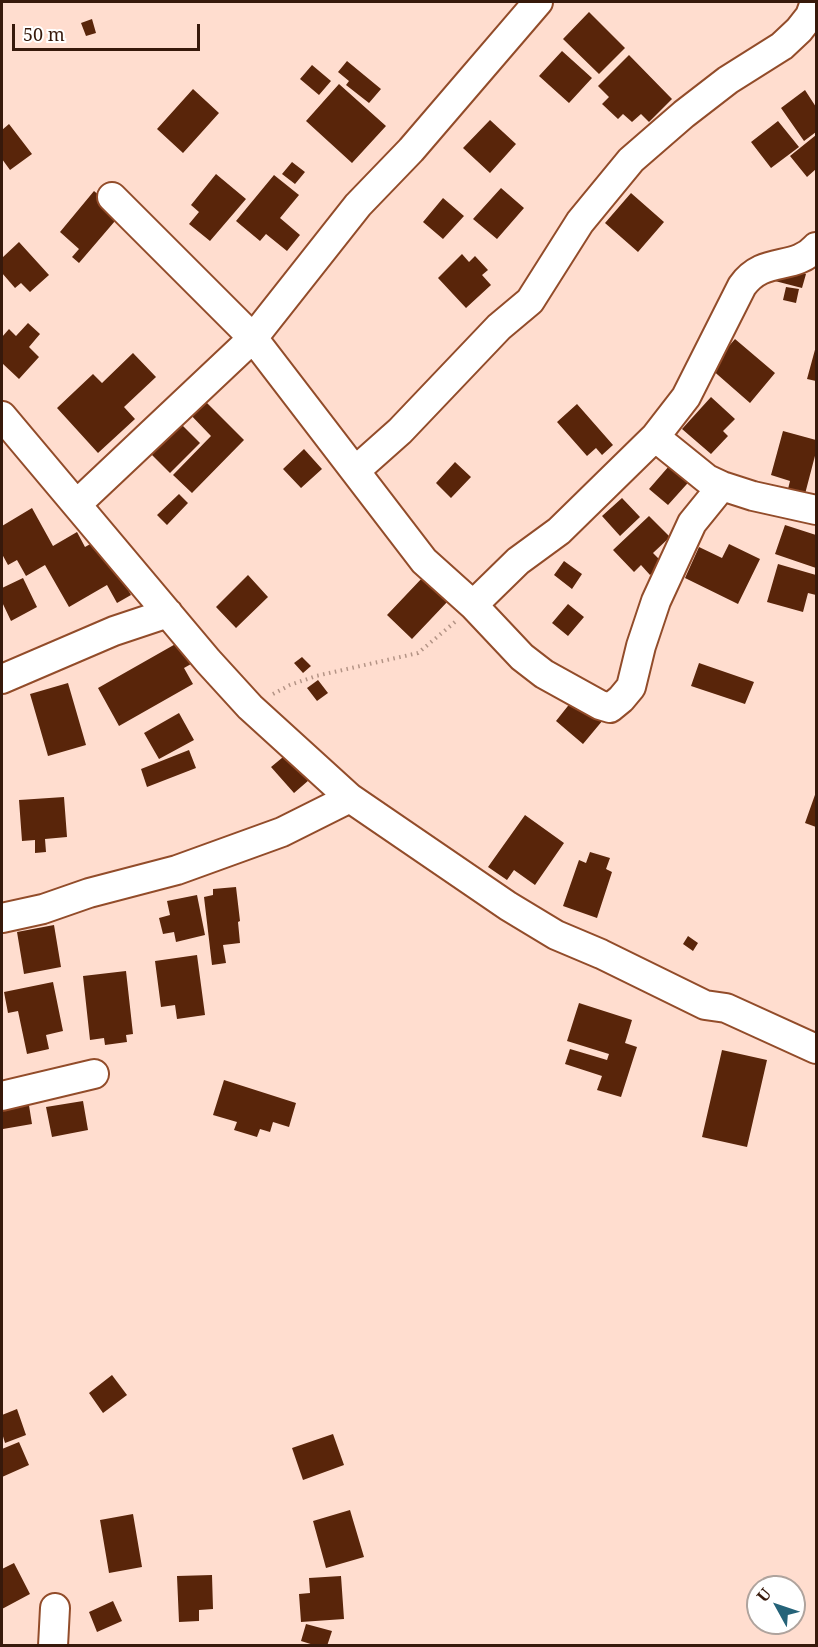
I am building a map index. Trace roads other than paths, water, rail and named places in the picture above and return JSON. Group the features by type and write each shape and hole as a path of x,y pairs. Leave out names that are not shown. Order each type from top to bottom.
{"street":[{"path":"355,471 400,431 499,327 530,301 580,222 631,160 710,93 782,46 810,16 815,2"},
{"path":"77,504 253,338 358,205 411,150 525,6"},
{"path":"112,197 253,338 424,561 473,605 522,657 544,674 600,705 610,708 631,687 640,646 670,567 692,523 722,486"},
{"path":"473,605 518,561 560,531 655,436 686,397 749,275 764,267 808,257 816,247"},
{"path":"2,416 208,661 250,707 350,798 508,906 556,935 602,954 705,1005 726,1008 816,1049"},
{"path":"655,436 707,479 722,486 753,496 816,510"},
{"path":"2,679 114,631 168,613"},
{"path":"2,918 43,909 89,893 177,870 282,831 350,798"},
{"path":"2,1096 94,1074"},
{"path":"53,1646 55,1608"}]}
